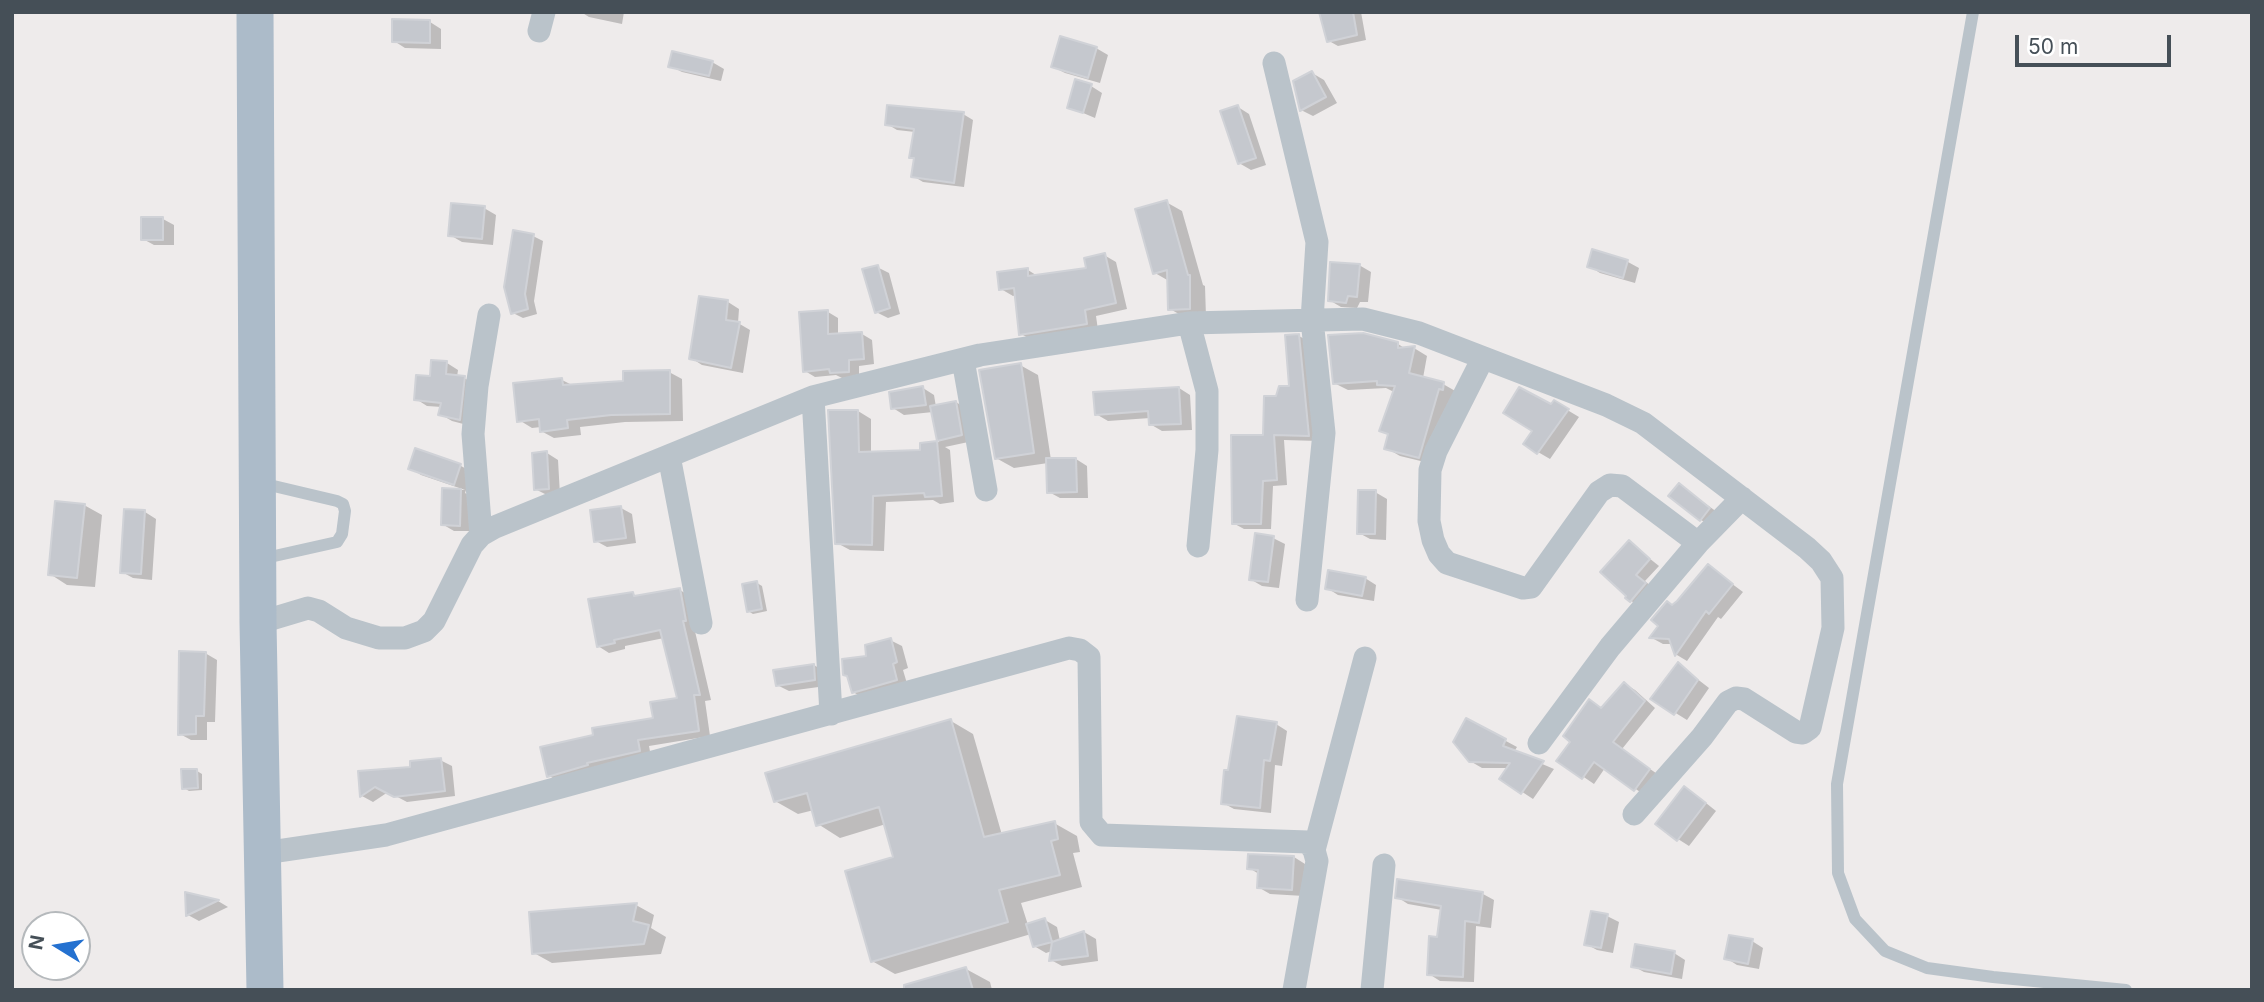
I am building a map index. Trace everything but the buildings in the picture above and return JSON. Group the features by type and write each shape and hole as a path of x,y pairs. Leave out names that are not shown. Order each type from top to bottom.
{"main road":[{"path":"255,12 257,560 265,990"}],"street":[{"path":"1274,64 1317,242 1312,320 1324,433 1307,600"},
{"path":"481,535 473,434 477,386 489,315"},
{"path":"258,623 308,608 319,611 346,628 379,638 405,638 424,631 434,621 472,545 481,535 813,397 963,360 1189,323 1363,319 1419,333 1606,404 1643,423 1807,548 1821,561 1832,578 1833,628 1811,728 1803,733 1796,732 1744,699 1736,698 1728,702 1702,737 1634,814"},
{"path":"1189,323 1207,391 1207,450 1198,546"},
{"path":"1483,358 1436,451 1430,470 1431,531 1439,554 1447,563 1524,588 1531,587 1599,492 1610,485 1622,486 1698,543"},
{"path":"963,360 986,490"},
{"path":"813,397 831,715"},
{"path":"669,456 701,623"},
{"path":"1539,743 1610,647 1698,543 1742,498"},
{"path":"264,853 386,835 1069,648 1080,650 1089,657 1091,822 1102,835 1308,842 1314,850 1317,861 1294,990"},
{"path":"1314,850 1365,658"},
{"path":"1372,990 1384,865"}],"lane":[{"path":"1973,12 1837,785 1838,873 1855,919 1877,943 1885,950 1927,968 2126,990"},
{"path":"257,482 337,501 343,505 345,511 342,534 337,542 257,560"}]}
